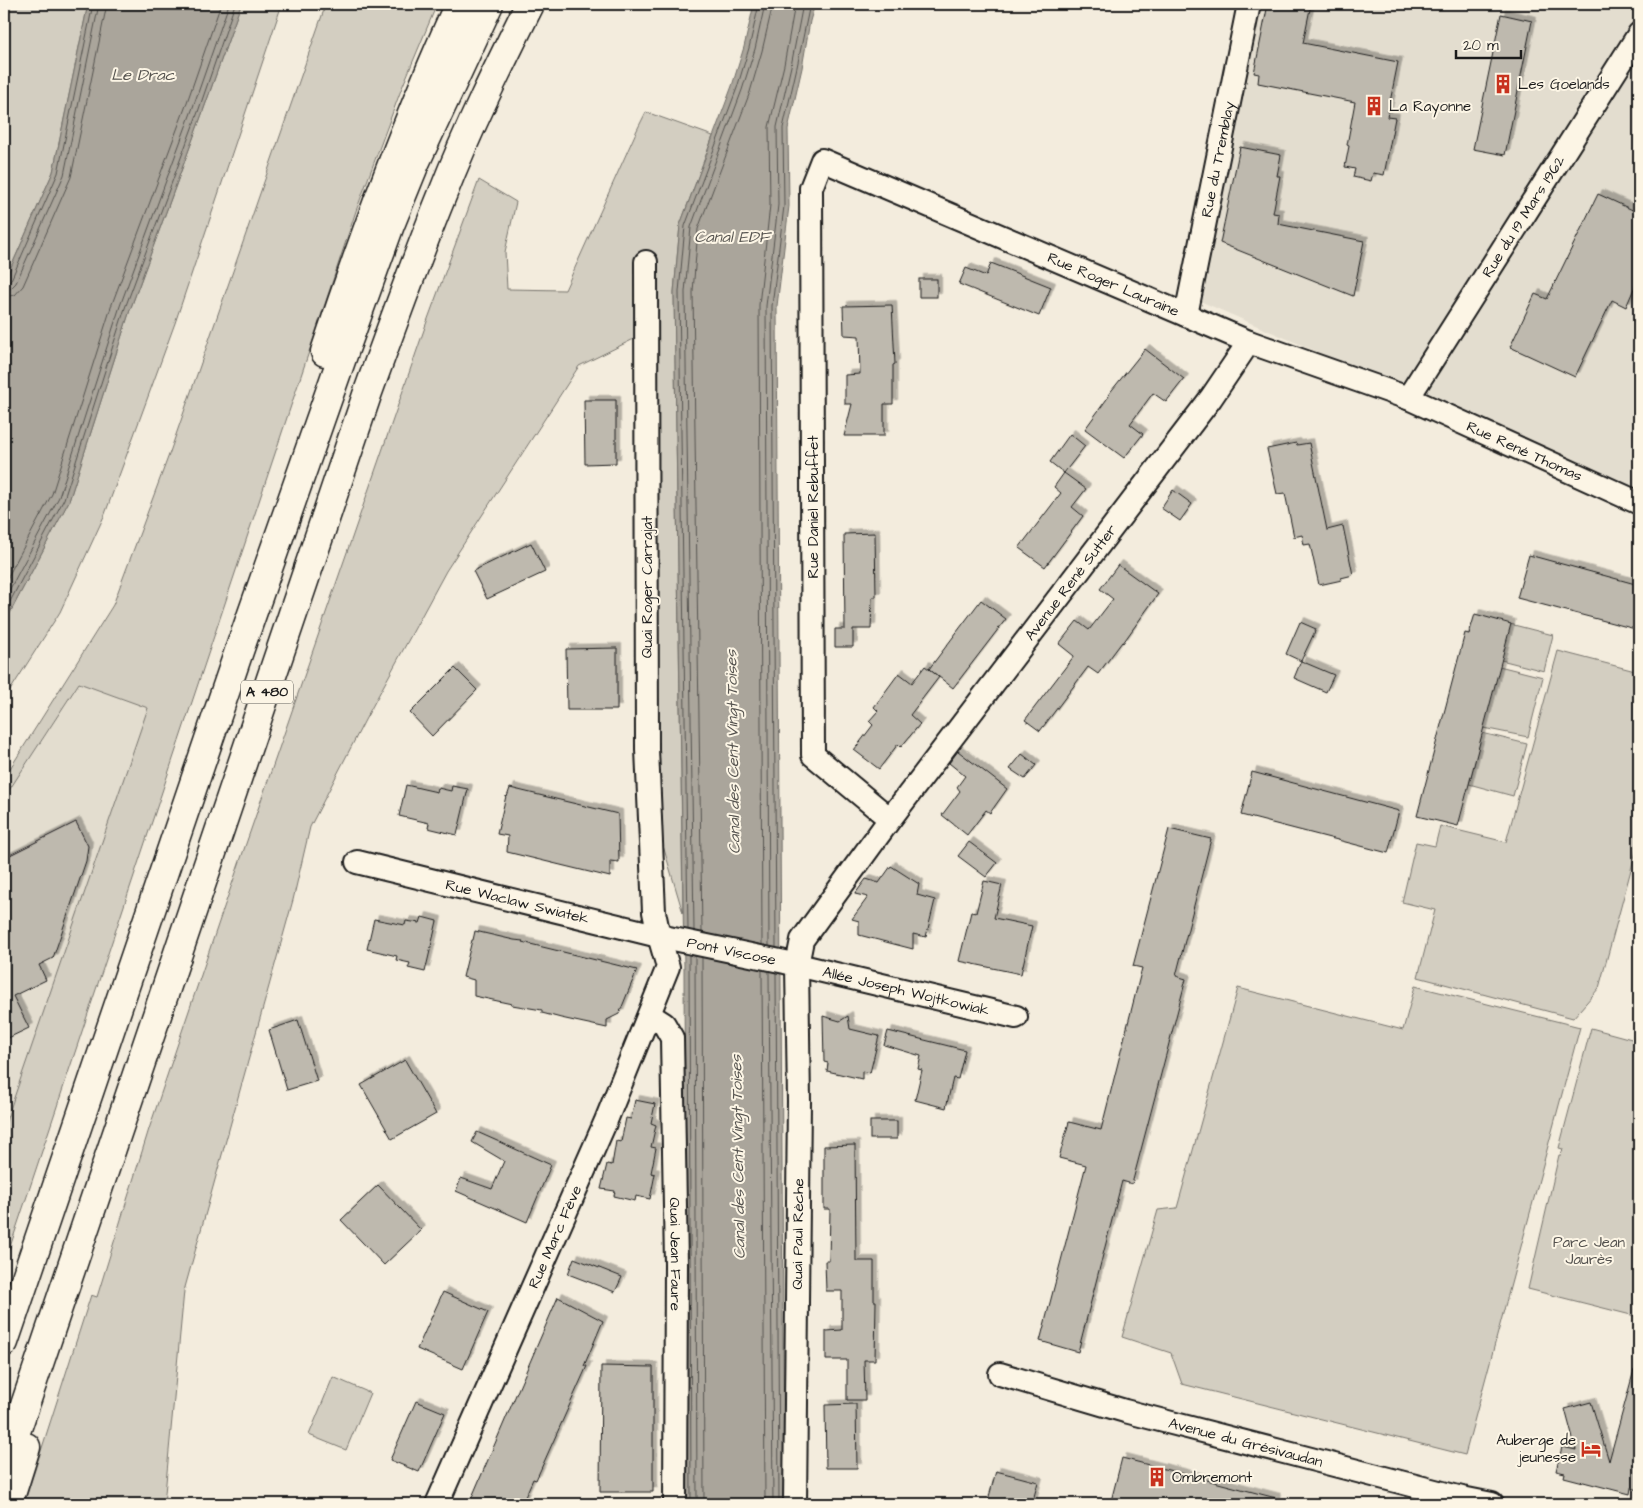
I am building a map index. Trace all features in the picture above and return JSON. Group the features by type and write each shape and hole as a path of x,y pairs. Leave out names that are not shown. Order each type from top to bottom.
{"highway":[{"path":"239,651 237,609 292,452 339,308 425,78 459,4"},
{"name":"A 480","path":"4,1342 239,651 345,349 416,161 489,4"},
{"name":"A 480","path":"4,1467 372,383 443,191 495,74 530,4"},
{"path":"8,1504 32,1429 30,1392"}],"street":[{"name":"Rue du Tremblay","path":"1186,315 1249,4"},
{"name":"Rue du 19 Mars 1962","path":"1408,398 1639,34"},
{"name":"Rue Roger Lauraine","path":"822,160 1249,342 1408,398"},
{"name":"Rue Daniel Rebuffet","path":"822,160 811,188 813,755 890,820"},
{"name":"Quai Roger Carrajat","path":"646,262 647,749 654,912 669,938 668,967"},
{"name":"Avenue René Sutter","path":"791,963 802,940 890,820 1211,398 1249,342"},
{"name":"Rue René Thomas","path":"1408,398 1639,503"},
{"name":"Rue Waclaw Swiatek","path":"357,862 669,938"},
{"name":"Pont Viscose","path":"669,938 791,963"},
{"name":"Allée Joseph Wojtkowiak","path":"791,963 1016,1017"},
{"name":"Quai Paul Rèche","path":"791,963 799,1102 795,1504"},
{"name":"Rue Marc Fève","path":"437,1504 605,1123 668,967"},
{"name":"Quai Jean Faure","path":"650,1015 664,1024 672,1038 676,1264 675,1504"},
{"name":"Avenue du Grésivaudan","path":"1000,1374 1134,1413 1452,1496 1492,1504"}],"shaded area":[{"path":"1258,4 1639,4 1639,492 1200,301"},
{"path":"79,683 149,708 4,1127 4,798"}],"green space":[{"path":"4,4 88,4 53,172 4,283"},
{"path":"241,4 282,4 175,323 105,514 60,612 4,700 4,624 69,501 130,310"},
{"path":"326,4 437,4 401,90 356,211 4,1265 4,1182 8,1171 4,1170 4,1127 148,708 79,683 4,798 4,778 113,605 170,452"},
{"path":"646,112 713,136 680,225 674,292 683,913 661,839 646,333 579,366 446,571 365,720 310,827 293,900 184,1291 164,1504 24,1504 91,1295 97,1297 149,1129 222,913 425,327 479,180 516,202 505,252 507,289 565,290"},
{"path":"1510,624 1553,635 1544,671 1501,660"},
{"path":"1558,651 1639,672 1639,840 1599,988 1573,1018 1418,977 1435,910 1402,902 1416,842 1435,846 1440,826 1506,842"},
{"path":"1499,666 1543,677 1528,737 1483,728"},
{"path":"1482,733 1527,744 1513,796 1469,784"},
{"path":"1415,986 1580,1027 1465,1455 1182,1384 1171,1353 1122,1337 1158,1210 1177,1208 1238,988 1403,1030"},
{"name":"Parc Jean Jaurès","path":"1591,1028 1639,1041 1639,1317 1528,1289 1559,1155 1561,1155 1563,1149 1559,1148"},
{"path":"333,1377 370,1393 346,1450 309,1435"}],"water":[{"name":"Le Drac","path":"88,4 241,4 130,310 69,501 4,624 4,283 53,172"},
{"name":"Canal EDF","path":"754,4 815,4 788,129 789,206 777,306 784,1504 686,1504 684,967 674,292 680,225 732,86"}],"building":[{"name":"La Rayonne","path":"1268,4 1311,4 1303,43 1398,62 1387,117 1395,118 1384,175 1373,173 1371,181 1353,177 1355,169 1345,167 1355,102 1258,83 1259,74 1254,73"},
{"name":"Les Goelands","path":"1501,14 1532,21 1505,155 1473,149"},
{"path":"1240,147 1281,155 1277,176 1280,176 1273,213 1279,214 1278,224 1364,241 1353,296 1220,243"},
{"path":"1598,194 1639,213 1639,277 1626,307 1612,300 1575,377 1510,347 1535,294 1547,299"},
{"path":"991,263 1051,287 1039,316 959,284 966,268 986,276"},
{"path":"919,279 937,279 937,297 919,297"},
{"path":"892,305 895,364 893,365 893,404 884,404 884,436 844,436 852,404 845,404 845,375 860,374 859,336 844,335 843,306"},
{"path":"1145,349 1184,379 1166,402 1153,393 1130,424 1143,434 1124,458 1085,429 1108,395"},
{"path":"584,400 616,400 616,463 585,464"},
{"path":"1070,434 1085,446 1064,473 1050,462"},
{"path":"1296,443 1297,445 1309,443 1327,530 1343,526 1353,575 1341,578 1342,580 1319,585 1310,544 1304,545 1302,535 1294,537 1285,493 1277,494 1267,449"},
{"path":"1064,473 1086,489 1072,507 1083,516 1045,567 1019,548 1061,493 1054,487"},
{"path":"1173,490 1192,504 1180,521 1161,508"},
{"path":"875,533 876,597 872,597 871,629 853,629 853,647 835,647 835,629 845,629 844,534"},
{"path":"531,543 545,572 487,599 473,571"},
{"path":"1529,555 1639,585 1639,630 1517,598"},
{"path":"1118,565 1158,594 1098,674 1088,667 1040,731 1025,720 1074,656 1059,644 1077,621 1089,630 1113,599 1100,589"},
{"path":"981,600 1006,619 953,688 929,669"},
{"path":"1475,614 1511,624 1458,826 1417,816 1465,633 1469,634"},
{"path":"1300,622 1316,629 1301,661 1286,654"},
{"path":"617,648 617,710 567,710 566,649"},
{"path":"1301,661 1334,675 1326,692 1294,678"},
{"path":"925,666 939,677 910,715 920,724 901,747 898,744 879,769 854,750 873,725 869,721 878,711 874,707 899,673 912,683"},
{"path":"455,668 477,690 432,736 410,713"},
{"path":"958,751 1007,789 990,813 986,810 967,835 942,815 960,791 957,787 965,776 949,763"},
{"path":"1022,754 1036,765 1025,779 1010,769"},
{"path":"1252,772 1399,811 1388,853 1241,815"},
{"path":"406,785 437,792 438,788 451,791 452,786 468,789 457,835 428,828 429,823 399,816"},
{"path":"510,788 618,814 619,862 610,861 610,877 507,852 508,836 497,834 506,796"},
{"path":"76,822 88,846 86,861 53,958 39,965 46,980 13,996 29,1028 4,1040 4,858"},
{"path":"1169,829 1211,839 1176,976 1186,979 1132,1184 1122,1181 1078,1352 1040,1341 1086,1165 1059,1158 1069,1122 1101,1130 1142,968 1133,966"},
{"path":"969,842 997,863 986,877 958,856"},
{"path":"891,866 919,884 917,895 935,900 926,937 913,934 913,949 859,935 859,921 852,919 868,897 855,894 866,879 879,883"},
{"path":"984,881 1002,885 994,918 1032,926 1021,974 959,961 971,912 976,913"},
{"path":"422,917 437,921 425,972 408,968 410,963 396,960 397,956 367,949 374,919 405,925 406,921 420,923"},
{"path":"475,931 523,941 637,970 619,1014 607,1020 607,1028 561,1018 542,1013 542,1010 474,996 474,980 463,977"},
{"path":"823,1016 840,1021 848,1016 850,1029 879,1036 870,1073 862,1071 862,1079 827,1071 828,1063 824,1062"},
{"path":"298,1020 317,1081 287,1090 269,1030"},
{"path":"888,1031 965,1050 958,1079 953,1078 946,1108 915,1100 922,1070 918,1069 921,1056 884,1045"},
{"path":"405,1060 436,1114 392,1139 361,1085"},
{"path":"635,1100 655,1104 651,1123 656,1125 651,1147 656,1148 651,1173 655,1174 650,1199 636,1196 635,1201 614,1196 615,1191 601,1189 607,1164 612,1165 616,1141 621,1142 626,1118 631,1119"},
{"path":"870,1121 897,1121 897,1139 870,1139"},
{"path":"477,1132 551,1165 527,1222 456,1191 461,1178 492,1189 504,1161 472,1142"},
{"path":"855,1145 856,1261 874,1261 874,1301 876,1301 875,1360 864,1360 865,1400 847,1400 847,1360 826,1360 826,1331 842,1330 842,1291 826,1291 825,1261 829,1261 830,1209 824,1209 824,1146"},
{"path":"378,1185 421,1230 384,1265 341,1220"},
{"path":"574,1258 622,1277 615,1292 568,1274"},
{"path":"443,1292 488,1312 463,1369 417,1349"},
{"path":"558,1297 603,1321 584,1366 587,1366 536,1480 533,1479 522,1504 469,1504"},
{"path":"601,1366 653,1367 653,1492 600,1492"},
{"name":"Auberge de jeunesse","path":"1634,1370 1639,1371 1639,1490 1631,1488 1630,1494 1564,1477 1565,1473 1556,1471 1562,1447 1576,1450 1565,1409 1591,1402 1609,1461"},
{"path":"416,1401 445,1413 419,1472 390,1460"},
{"path":"856,1404 857,1468 826,1468 825,1405"},
{"name":"Ombremont","path":"1122,1458 1276,1498 1275,1504 1122,1504 1111,1501"},
{"path":"996,1471 1038,1482 1032,1504 987,1504"}],"place":[{"name":"Les Goelands","path":"1503,84"},
{"name":"La Rayonne","path":"1374,106"},
{"name":"Auberge de jeunesse","path":"1591,1449"},
{"name":"Ombremont","path":"1157,1477"}],"water label":[{"name":"Canal des Cent Vingt Toises","path":"733,752"},
{"name":"Canal des Cent Vingt Toises","path":"738,1157"}]}
